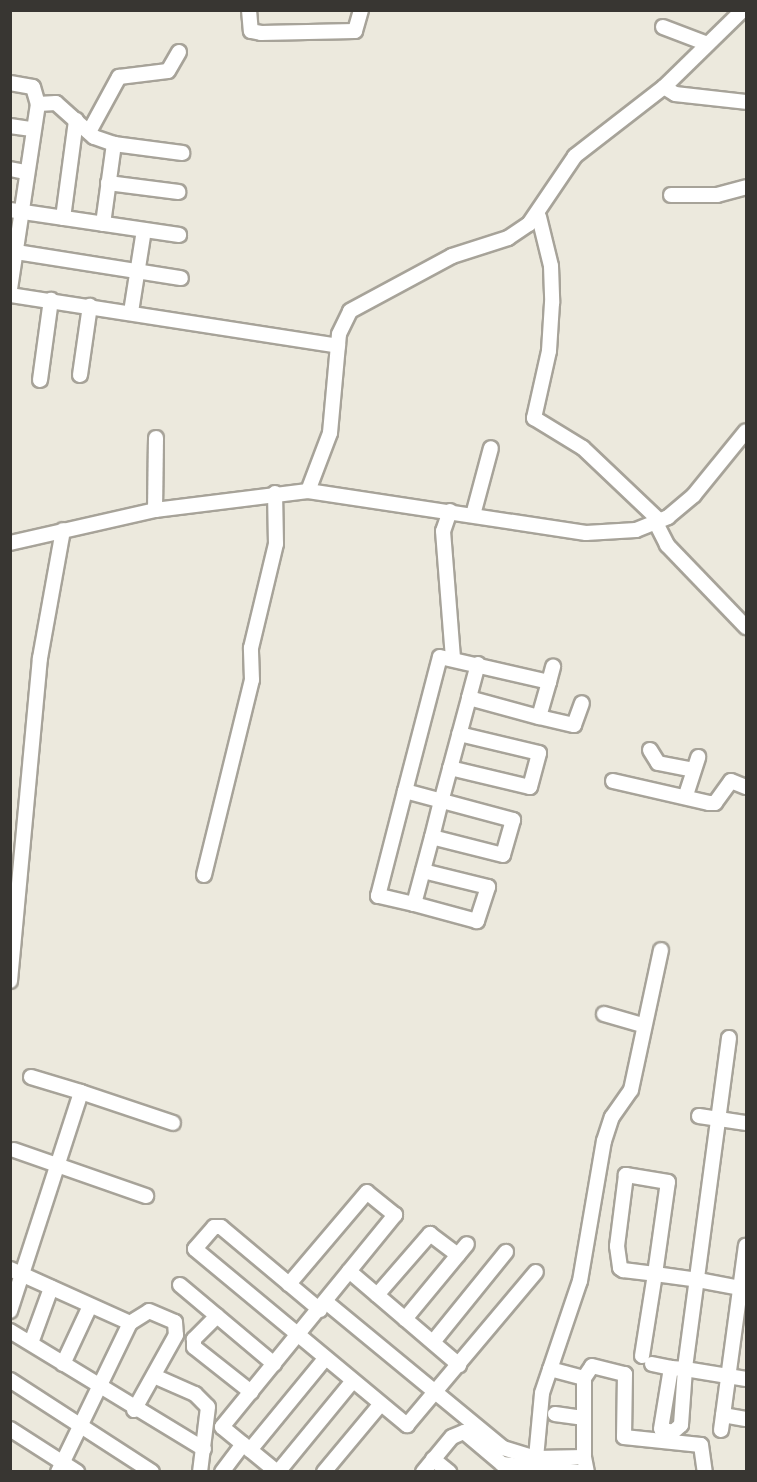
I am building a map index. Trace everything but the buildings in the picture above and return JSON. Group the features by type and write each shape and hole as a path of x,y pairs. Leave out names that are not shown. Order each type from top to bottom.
{"street":[{"path":"249,10 251,31 261,33 355,31 361,10"},
{"path":"308,491 330,433 342,325 357,307 452,256 508,238 539,217 575,156 664,87 705,43 743,11"},
{"path":"663,27 705,43"},
{"path":"89,132 119,77 168,71 179,52"},
{"path":"10,83 33,87 38,104 26,172 15,211 10,290"},
{"path":"664,87 675,94 747,102"},
{"path":"38,104 56,103 89,132 114,144 182,153"},
{"path":"63,218 76,120"},
{"path":"10,126 32,129"},
{"path":"103,224 114,144"},
{"path":"10,169 26,172"},
{"path":"108,183 178,192"},
{"path":"671,195 717,195 747,187"},
{"path":"15,211 179,236"},
{"path":"539,217 551,266 552,303 549,351 534,418 602,463 659,525 667,545 742,621"},
{"path":"131,312 144,230"},
{"path":"13,252 181,278"},
{"path":"10,295 338,346"},
{"path":"40,380 51,300"},
{"path":"80,375 90,306"},
{"path":"10,543 62,541 155,510 275,504 308,491 448,515 473,515 586,533 659,525 694,495 747,431"},
{"path":"155,510 156,438"},
{"path":"473,515 491,448"},
{"path":"204,875 252,680 250,656 269,583 275,504"},
{"path":"423,871 488,887 477,921 378,896 405,791 446,658 448,515"},
{"path":"10,981 13,912 40,658 62,541"},
{"path":"446,658 549,682"},
{"path":"414,904 478,664"},
{"path":"539,717 553,667"},
{"path":"469,698 574,725 582,703"},
{"path":"450,768 530,788 539,753 459,734"},
{"path":"650,750 658,763 695,763 686,795"},
{"path":"613,781 715,803 725,784 745,782"},
{"path":"405,791 513,820 503,855 432,837"},
{"path":"536,1458 550,1369 584,1264 609,1124 631,1090 642,1025 661,950"},
{"path":"604,1014 642,1025"},
{"path":"678,1369 698,1280 729,1038"},
{"path":"32,1077 173,1124"},
{"path":"10,1311 16,1272 58,1166 81,1092"},
{"path":"699,1116 747,1123"},
{"path":"14,1150 146,1196"},
{"path":"744,1288 655,1274 618,1266 628,1174 668,1182 655,1274 647,1360 678,1369 747,1380"},
{"path":"289,1284 367,1192 395,1215 222,1427 277,1472 351,1383"},
{"path":"536,1272 435,1394 407,1425 351,1383 195,1250 213,1227 221,1227 289,1284 323,1306 435,1394 503,1448 536,1458 584,1457"},
{"path":"377,1296 430,1233 458,1255"},
{"path":"405,1319 468,1244"},
{"path":"721,1430 730,1377 740,1342 747,1246"},
{"path":"433,1342 506,1252"},
{"path":"349,1271 459,1365"},
{"path":"16,1272 129,1323"},
{"path":"180,1285 274,1364"},
{"path":"31,1343 51,1288"},
{"path":"63,1364 90,1306"},
{"path":"61,1467 79,1423 100,1386 129,1323 153,1311 177,1324 176,1335 134,1410"},
{"path":"217,1316 194,1339 194,1347 250,1392"},
{"path":"10,1330 134,1410 204,1449"},
{"path":"222,1472 324,1360"},
{"path":"587,1472 584,1457 584,1378 592,1366 625,1374 624,1437 700,1445 705,1472"},
{"path":"550,1369 584,1378"},
{"path":"154,1376 206,1403 204,1449 200,1472"},
{"path":"10,1380 79,1423 144,1470"},
{"path":"324,1472 379,1406"},
{"path":"555,1414 583,1418"},
{"path":"723,1415 747,1419"},
{"path":"10,1429 61,1467 77,1472"},
{"path":"423,1472 464,1432 502,1464 580,1472"},
{"path":"434,1459 449,1472"}]}
